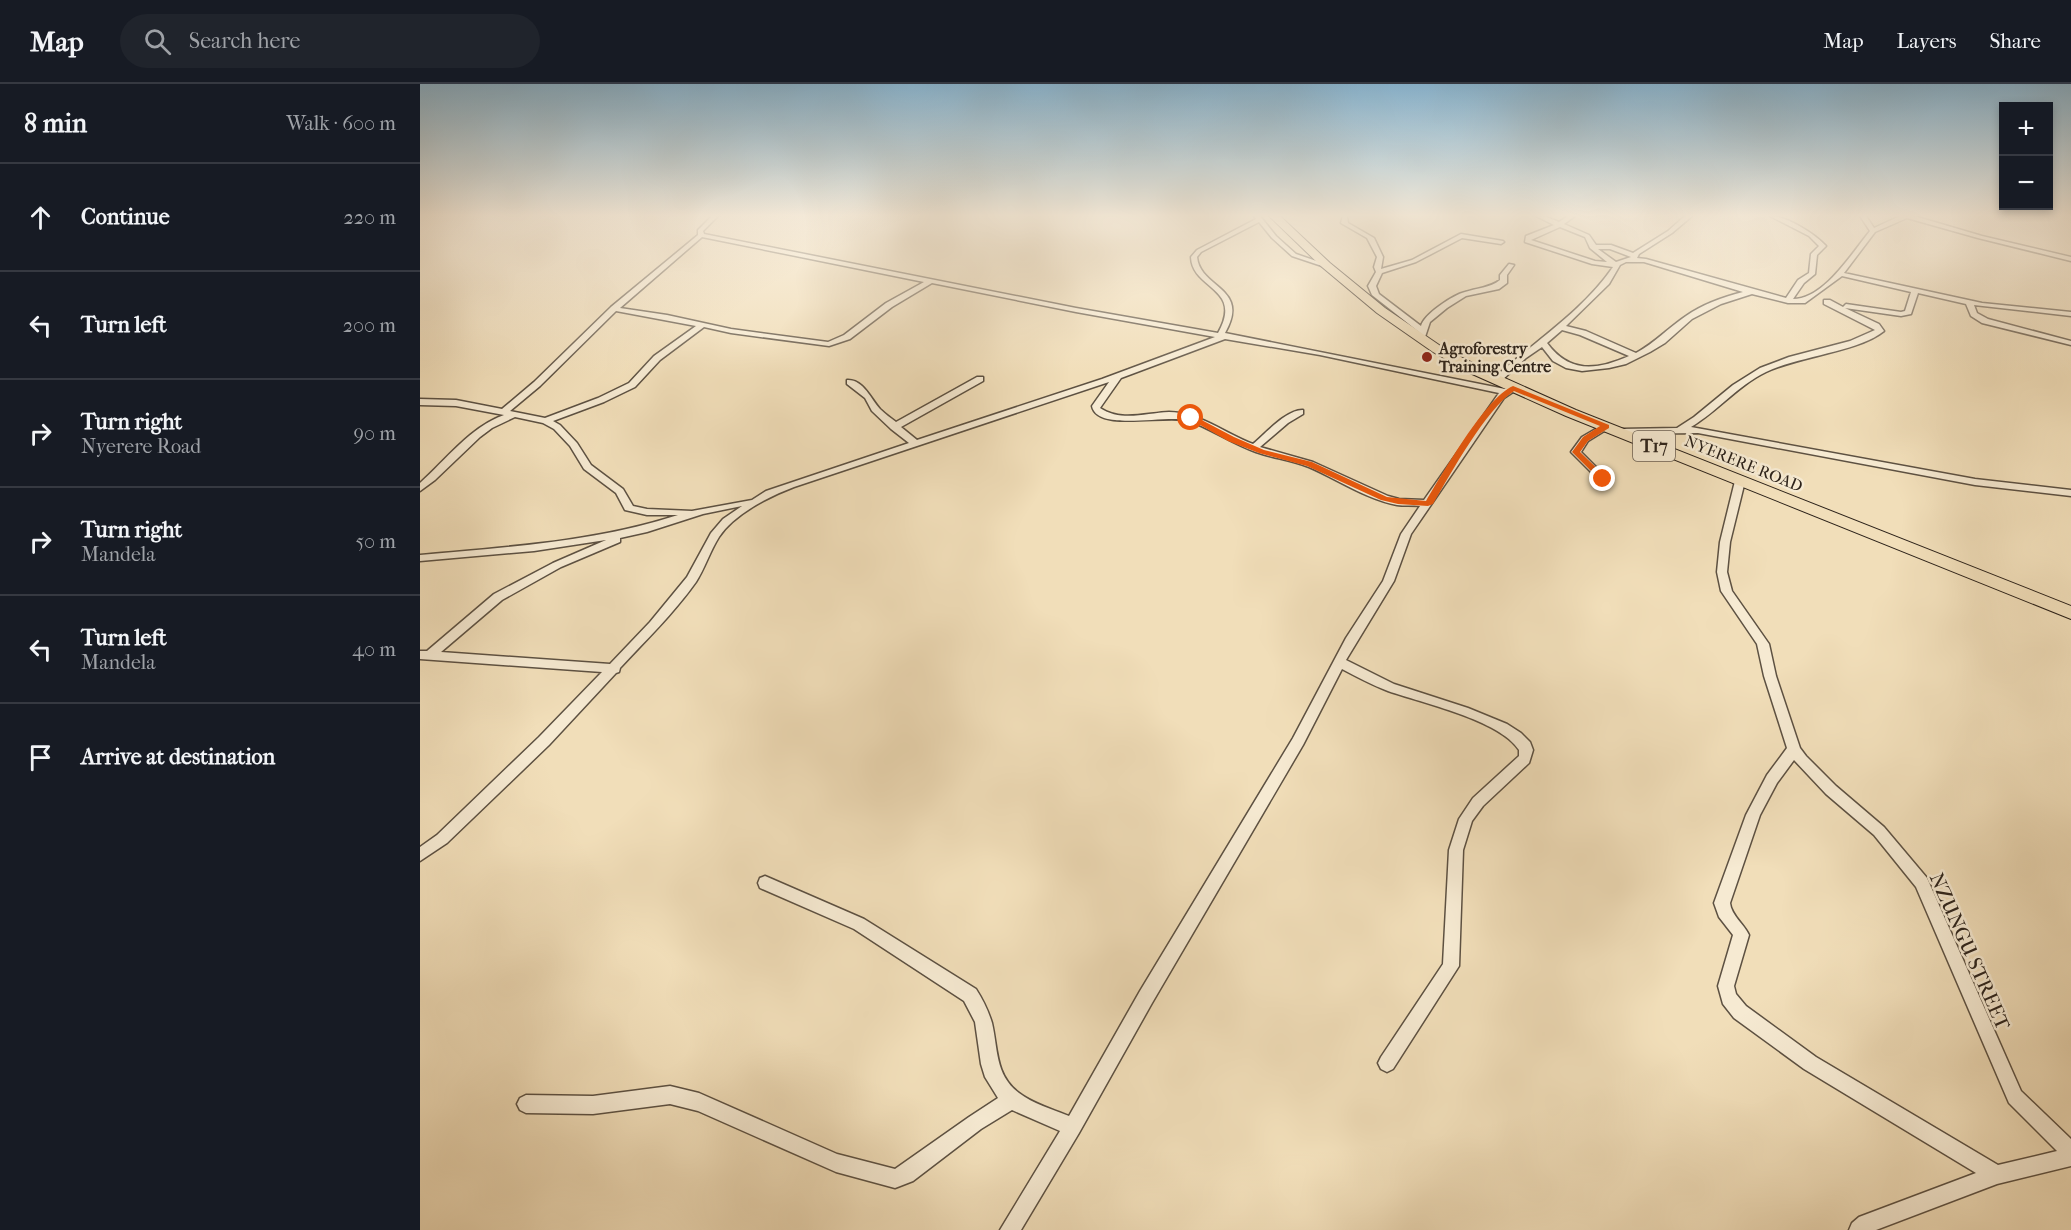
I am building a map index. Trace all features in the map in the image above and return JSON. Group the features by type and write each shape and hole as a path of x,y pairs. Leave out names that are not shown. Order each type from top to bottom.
{"main road":[{"name":"NYERERE ROAD","path":"1331,269 1374,306 1506,387 2071,613"}],"street":[{"path":"505,411 525,395 614,309 660,269"},
{"path":"878,269 1076,310 1506,387"},
{"path":"425,655 498,597 581,554 701,511 754,501 791,485 1118,376 1224,335 1231,318 1230,305 1200,269"},
{"path":"1387,269 1379,272 1372,284 1376,295 1422,335 1426,321 1458,297 1502,284 1503,275 1507,269"},
{"path":"1010,1230 1073,1127 1146,997 1299,741 1340,662 1388,581 1406,534 1506,387 1523,356 1543,343 1597,293 1613,269"},
{"path":"1677,269 1788,301 1827,302 1891,314 1908,312 1915,291"},
{"path":"1788,301 1801,282 1812,274 1812,269"},
{"path":"1809,300 1843,269"},
{"path":"1840,274 1969,303 2071,314"},
{"path":"614,309 815,344 836,343 856,332 889,305 932,280"},
{"path":"1543,343 1558,361 1578,367 1600,367 1635,357 1659,343 1690,316 1737,295 1751,292"},
{"path":"1678,430 1698,420 1721,398 1764,369 1788,358 1830,349 1880,331 1876,326 1827,302"},
{"path":"1969,303 1974,314 1985,321 2071,343"},
{"path":"546,421 601,400 632,385 657,358 702,325"},
{"path":"1560,327 1583,333 1635,357"},
{"path":"1118,376 1096,406 1096,409 1103,414 1130,419 1171,415 1186,416 1254,448 1310,464 1391,501 1428,504"},
{"path":"894,427 980,379"},
{"path":"850,382 868,397 875,409 894,427 916,444"},
{"path":"420,402 456,403 546,421 556,427 574,445 587,467 620,491 629,508 647,512 701,511"},
{"path":"1254,448 1300,412"},
{"path":"420,488 481,431 497,420 517,414"},
{"path":"1603,479 1576,452 1585,439 1606,426"},
{"path":"1621,432 1678,430 1716,433 1814,454 1975,482 2071,493"},
{"name":"NZUNGU STREET","path":"1740,481 1725,542 1722,572 1726,591 1763,644 1770,676 1794,749 1801,760 1831,790 1879,831 1922,883 2015,1096 2071,1152"},
{"path":"420,855 442,839 615,669 692,579 715,535 727,521 754,501"},
{"path":"420,558 534,548 643,530"},
{"path":"425,655 615,669"},
{"path":"1340,662 1388,686 1499,725 1520,740 1527,753 1524,759 1478,802 1466,819 1456,850 1450,966 1387,1063"},
{"path":"1794,749 1772,778 1753,815 1722,903 1723,911 1739,929 1741,935 1726,986 1729,998 1740,1012 1810,1063 1997,1175"},
{"path":"765,883 859,924 970,995 980,1006 992,1075 1012,1100 1073,1127"},
{"path":"526,1104 593,1105 670,1095 699,1102 836,1162 895,1179 906,1174 975,1123 1012,1100"},
{"path":"1859,1230 1866,1224 1997,1175 2071,1157"}],"place":[{"name":"Agroforestry Training Centre","path":"1427,357"}],"route":[{"path":"1191,418 1231,439 1261,451 1310,464 1384,498 1398,502 1428,504 1458,456 1501,396 1513,388 1606,426 1585,439 1576,452 1603,479"}]}
